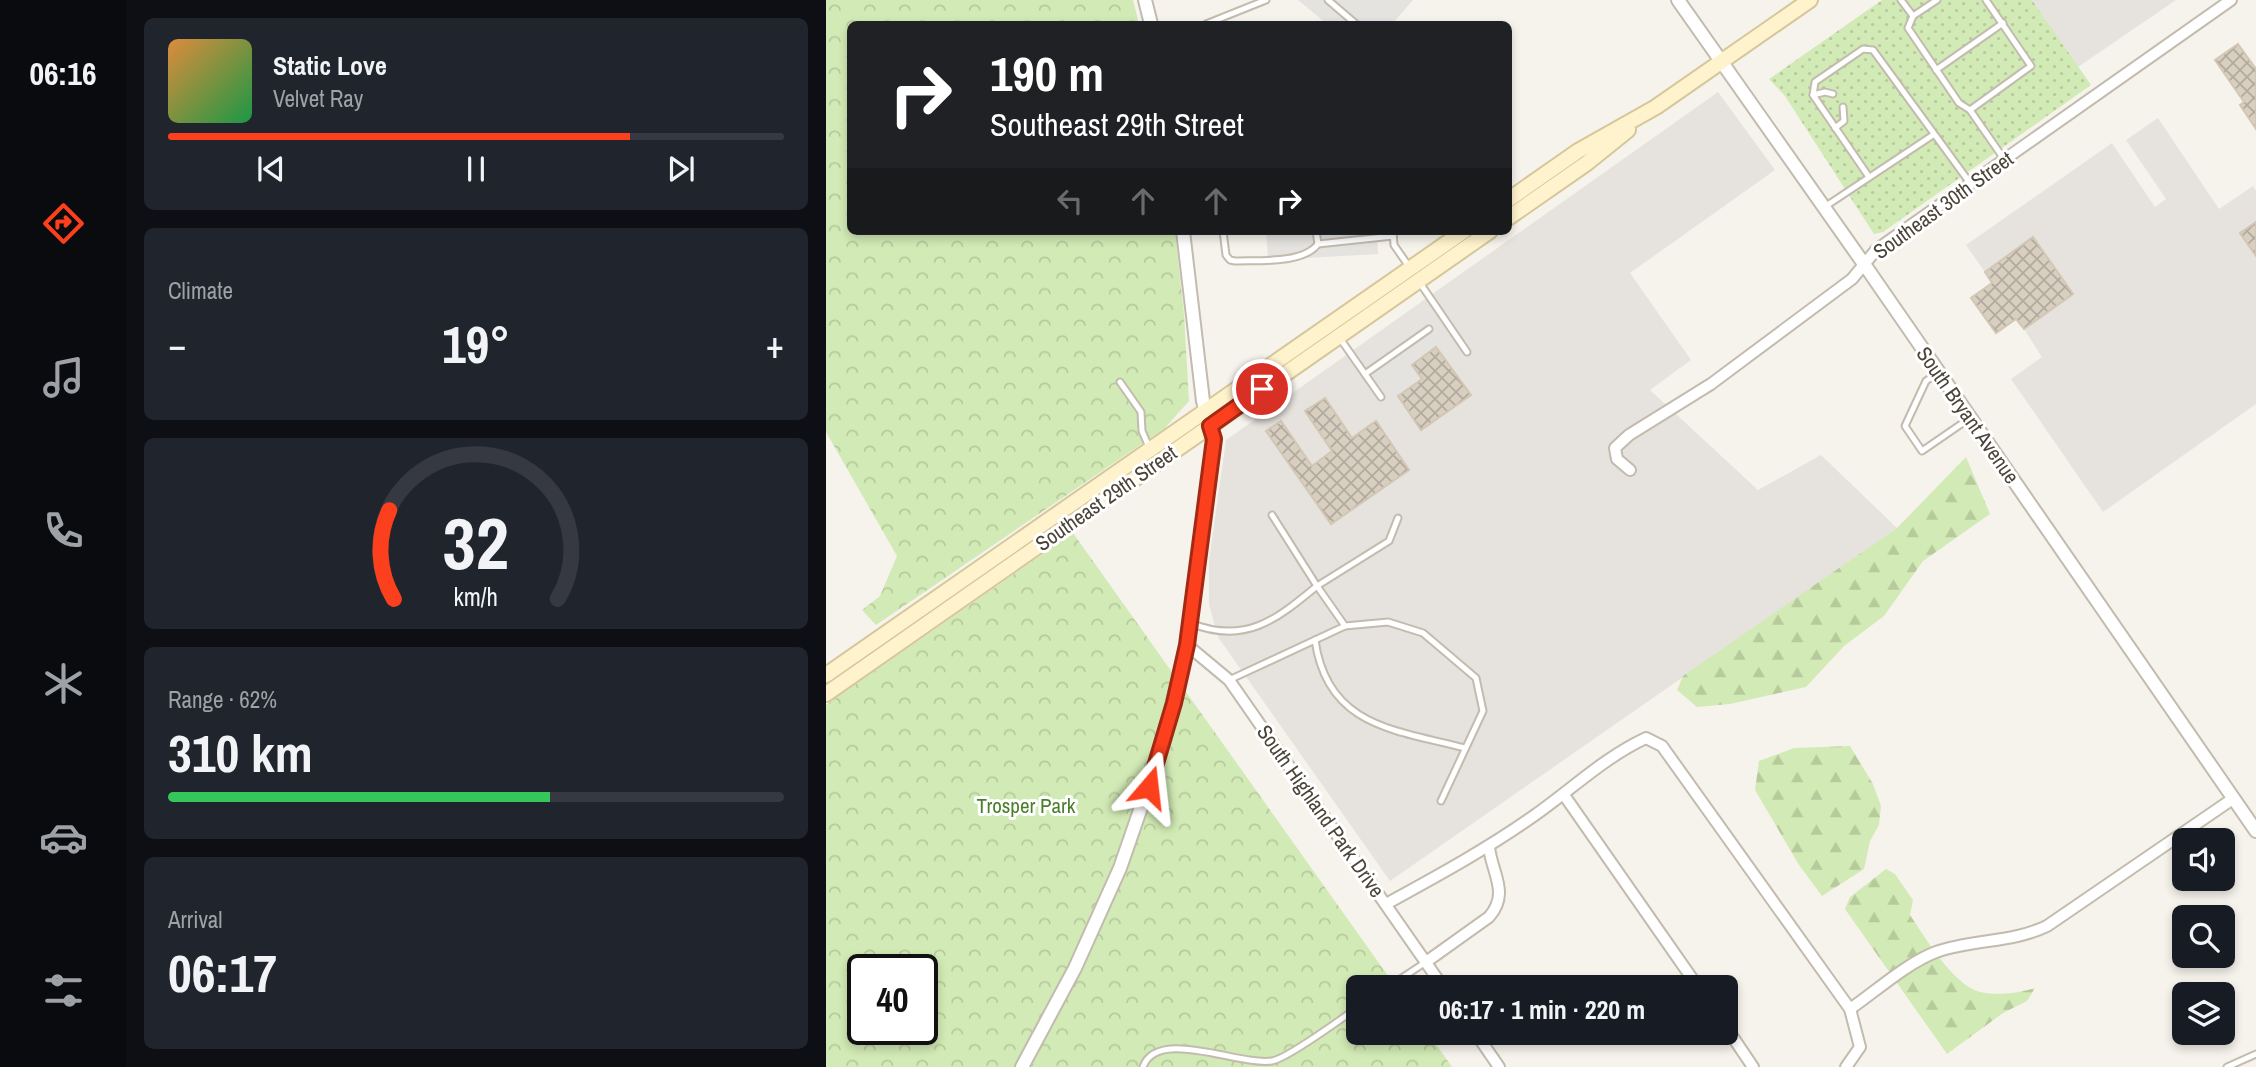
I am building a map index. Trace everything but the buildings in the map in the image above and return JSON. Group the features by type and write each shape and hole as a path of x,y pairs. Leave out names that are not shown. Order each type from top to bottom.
{"main road":[{"path":"1512,215 1587,163 1656,107 1810,0"},
{"path":"1512,197 1578,150 1656,107"},
{"name":"Southeast 29th Street","path":"826,675 1151,450 1208,419 1339,336 1460,235"},
{"name":"Southeast 29th Street","path":"826,694 1208,419 1415,275 1483,235"}],"street":[{"path":"1145,0 1150,21"},
{"name":"South Bryant Avenue","path":"1678,0 2256,831"},
{"name":"Southeast 30th Street","path":"1630,470 1617,459 1615,448 1629,435 1711,384 1852,279 1876,250 2231,0"},
{"path":"1021,1067 1076,968 1116,877 1163,744 1187,645 1214,439 1197,358 1183,235"},
{"name":"South Highland Park Drive","path":"1187,645 1229,680 1435,975"},
{"path":"1386,904 1489,847 1564,794 1603,762 1646,738 1662,746 1850,1009 1860,1046 1846,1067"},
{"path":"1564,794 1690,975"},
{"path":"1850,1009 1922,959 1937,952 2020,936 2046,926 2234,798"},
{"path":"1426,962 1489,917 1497,908 1501,890 1491,862 1489,847"},
{"path":"1484,1045 1499,1067"},
{"path":"1738,1045 1753,1067"}],"lane":[{"path":"1214,21 1266,0"},
{"path":"1328,0 1352,21"},
{"path":"1901,0 1913,16"},
{"path":"1937,0 1913,16 1908,28 1959,103 1970,110 2004,160"},
{"path":"1970,110 2031,66 1986,0"},
{"path":"1936,70 2003,23"},
{"path":"1869,177 1813,95 1815,82 1863,49 1873,50 1970,183"},
{"path":"1813,95 1825,92 1833,94"},
{"path":"1835,128 1844,121 1843,107"},
{"path":"1823,208 1933,135"},
{"path":"1224,235 1226,255 1235,261 1300,257 1318,244 1386,235"},
{"path":"1317,235 1318,244"},
{"path":"1393,235 1394,245 1467,352"},
{"path":"1365,374 1429,329"},
{"path":"1339,336 1381,397"},
{"path":"1938,372 1926,381 1905,426 1910,434 1922,451 1970,418"},
{"path":"1120,382 1141,412 1142,431 1151,450"},
{"path":"1272,515 1345,626"},
{"path":"1190,623 1240,631 1265,625 1317,586 1389,541 1398,517"},
{"path":"1229,680 1345,626 1388,622 1423,634 1476,678 1483,711 1441,801"},
{"path":"1315,640 1318,664 1337,697 1354,713 1388,728 1465,748"},
{"path":"1406,975 1426,962"},
{"path":"1143,1067 1146,1057 1158,1049 1169,1048 1209,1052 1248,1061 1275,1061 1346,1015"},
{"path":"2227,1067 2256,1054"}],"shaded area":[{"path":"1298,0 1413,0 1395,21 1323,21"},
{"path":"2032,0 2176,0 2078,67"},
{"path":"1718,92 1775,170 1630,273 1691,360 1650,390 1758,490 1821,455 1897,528 1390,881 1218,637 1209,604 1209,561 1226,440"},
{"path":"2158,118 2219,209 2253,186 2256,191 2256,222 2240,233 2256,256 2256,404 2103,512 2011,379 2042,357 2024,329 2073,294 2033,238 1985,272 1966,245 2112,143 2155,207 2166,199 2126,140"},
{"path":"1266,235 1377,235 1378,254 1268,260"},
{"path":"1426,313 1446,341 1412,365 1422,379 1371,412 1343,370"}],"green space":[{"path":"826,0 1133,0 1138,21 847,21 847,235 1175,235 1184,314 1189,401 1165,428 876,625 862,610 880,596 897,556 826,432"},
{"path":"1882,0 2032,0 2091,85 1883,232 1874,234 1785,96 1769,79"},
{"path":"1966,457 1990,514 1923,561 1884,616 1844,646 1806,687 1730,704 1697,707 1677,690 1683,676 1897,528"},
{"name":"Trosper Park","path":"1073,533 1387,975 1346,975 1346,1045 1436,1045 1452,1067 826,1067 826,705"},
{"path":"1850,746 1873,784 1881,806 1879,825 1870,841 1864,869 1822,896 1799,865 1755,790 1759,761 1794,748"},
{"path":"1886,869 1895,874 1913,900 1910,915 1923,935 1940,959 1970,988 1986,993 2008,993 2035,988 2027,1001 2003,1013 1947,1054 1845,909 1850,897"}],"route":[{"path":"1149,787 1174,703 1187,645 1214,439 1210,426 1262,389"}]}
